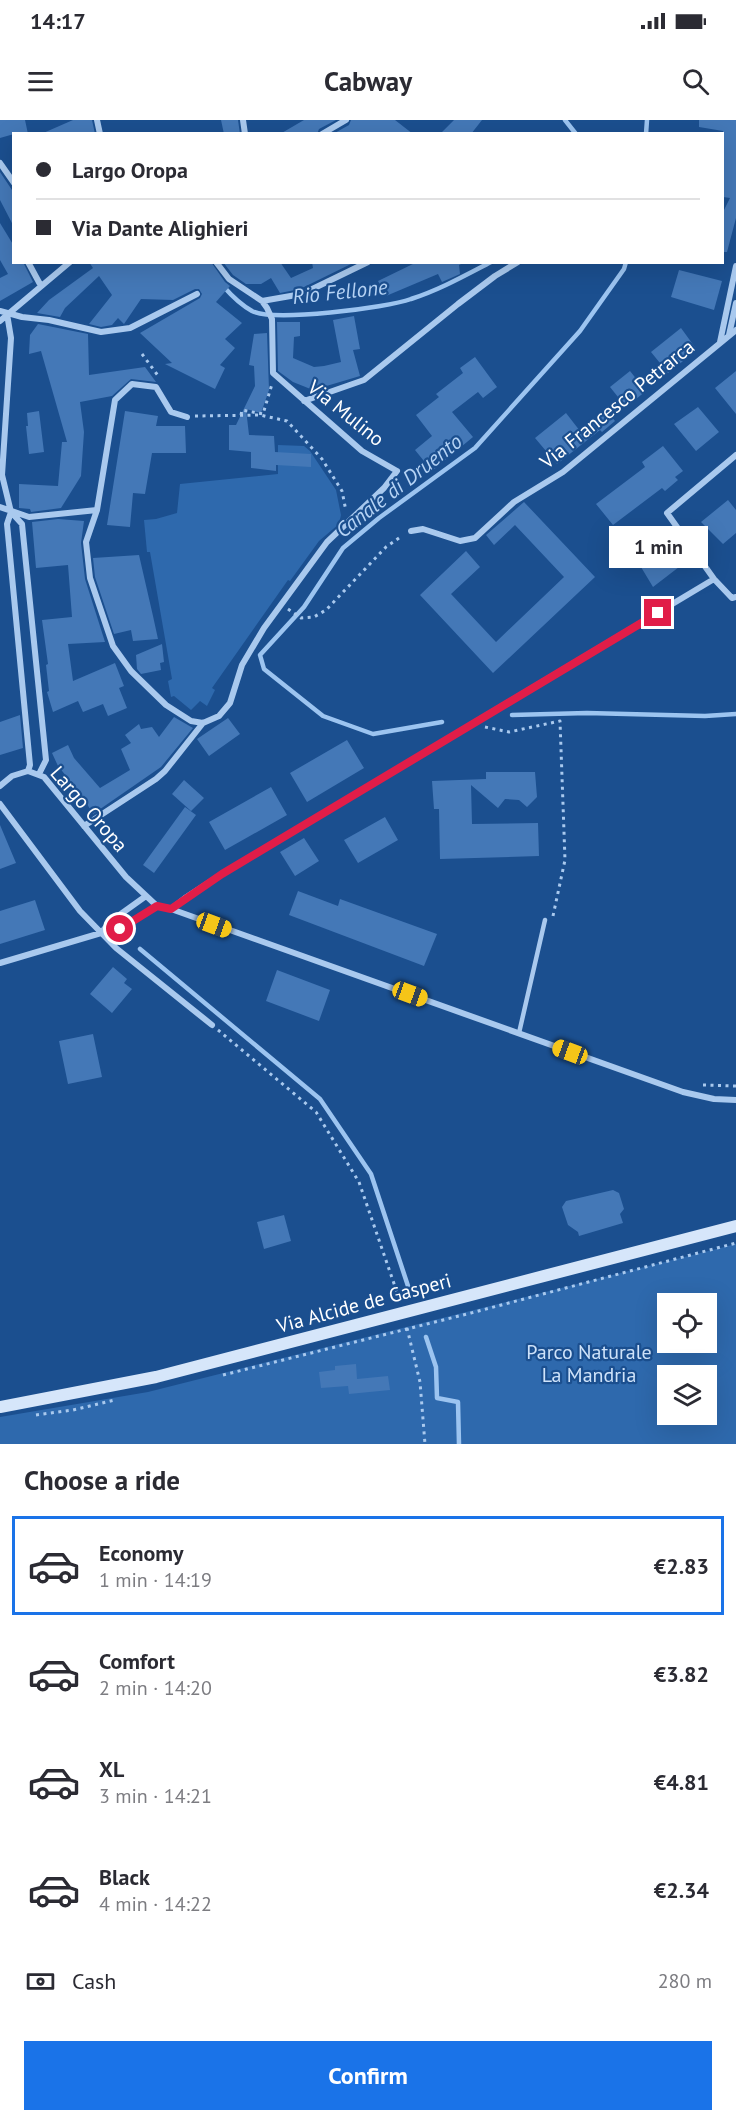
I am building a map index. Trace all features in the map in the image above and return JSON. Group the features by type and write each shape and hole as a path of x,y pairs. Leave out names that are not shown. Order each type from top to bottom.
{"street":[{"path":"325,132 346,120"},
{"path":"0,163 12,180"},
{"path":"29,264 41,286"},
{"path":"0,321 68,264"},
{"path":"218,264 229,279 262,301 267,308 272,320 273,373"},
{"path":"262,301 302,294 364,264"},
{"path":"304,401 364,380 458,304 515,264"},
{"path":"720,343 736,266"},
{"path":"0,311 101,332 130,328 197,294"},
{"path":"729,336 736,303"},
{"path":"7,314 11,338 2,475 11,512 22,524 46,760 39,774"},
{"name":"Via Francesco Petrarca","path":"411,531 423,530 460,541 475,538 514,502 563,472 736,330"},
{"name":"Via Mulino","path":"84,826 165,771 203,723 219,716 230,703 242,665 264,628 327,542 384,488 397,471 362,451 273,373"},
{"path":"187,417 171,412 156,387 132,384 115,400 97,510 86,542 90,578 113,646 131,672 166,705 191,721 203,723"},
{"path":"736,455 667,513 714,579 732,598 736,597"},
{"path":"0,507 29,516 97,510"},
{"path":"11,512 7,525 30,765 28,771"},
{"path":"171,909 222,874 714,579"},
{"name":"Largo Oropa","path":"0,786 12,776 28,771 44,777 126,877 157,906"},
{"path":"0,804 3,813 80,911 101,933 116,948 212,1025"},
{"path":"101,933 111,921 146,896"},
{"path":"0,963 101,933 114,933 157,906 171,909 683,1092 714,1099 736,1100"},
{"name":"Via Alcide de Gasperi","path":"0,1407 156,1377 736,1226"}],"lane":[{"path":"519,1033 545,920"}],"path":[{"path":"241,415 242,410 263,414 271,390 273,373"},
{"path":"187,417 260,415 287,421 322,459 342,491 347,515 346,523"},
{"path":"292,611 301,618 314,617 326,610 386,547 411,531"},
{"path":"471,725 509,732 560,721 565,860 552,923 543,927"},
{"path":"212,1025 316,1112 359,1182 405,1314 420,1382 425,1444"},
{"path":"407,1329 736,1243"}],"green space":[{"path":"278,445 304,446 310,451 336,490 341,515 339,524 319,541 290,581 288,580 212,688 215,690 207,706 200,701 191,710 174,696 171,697 168,681 172,679 150,552 147,552 144,520 177,513 180,484 278,474"},
{"name":"Parco Naturale La Mandria","path":"736,1244 736,1444 0,1444 0,1417 148,1392"}],"building":[{"path":"0,120 25,120 28,132 12,132 12,135 0,138"},
{"path":"73,120 92,120 95,132 46,132"},
{"path":"221,120 238,120 240,132 224,132"},
{"path":"304,120 336,120 319,129 318,132 283,132"},
{"path":"351,120 395,120 410,132 337,132 349,125"},
{"path":"454,120 482,120 473,132 442,132"},
{"path":"699,120 736,120 736,218 727,252 724,252 724,210 730,198 724,197 724,132 699,127"},
{"path":"0,172 12,190 12,223 0,200"},
{"path":"0,223 12,243 12,264 24,264 33,282 0,301 0,278 8,274 0,260"},
{"path":"90,264 212,264 230,286 216,302 242,323 225,339 235,348 220,365 225,368 215,389 165,364 172,363 140,333 200,298 202,294 199,289 173,300 141,299 124,324 118,318 112,325 101,327 89,324 112,295 99,276 65,308 60,317 37,313 49,300 93,268"},
{"path":"225,264 281,264 291,278 313,268 312,264 351,264 300,289 280,293 271,278 261,284 246,284 233,275"},
{"path":"413,264 461,264 459,265 460,274 442,282 438,274 386,296 378,281"},
{"path":"679,270 722,281 714,310 671,297"},
{"path":"354,316 360,349 353,350 360,376 313,390 293,382 278,371 277,322 300,322 300,336 294,337 293,358 314,367 341,362 333,320"},
{"path":"38,324 88,334 89,375 145,367 156,382 131,379 112,396 80,402 84,432 81,476 61,508 31,512 30,509 19,508 19,484 58,486 62,442 67,442 41,351 29,354 30,335"},
{"path":"681,328 697,350 668,373 651,352"},
{"path":"267,333 269,390 261,413 246,409 249,435 274,436 275,452 311,454 311,467 276,465 276,471 251,468 251,452 229,450 229,425 236,425 255,386 254,366 249,365 254,334"},
{"path":"475,357 497,387 483,398 478,392 452,412 473,437 432,471 415,450 432,436 416,415 439,397 436,394 463,373 460,368"},
{"path":"630,371 646,391 626,407 610,387"},
{"path":"736,371 736,414 715,388"},
{"path":"698,407 719,432 696,451 674,424"},
{"path":"606,410 615,421 557,464 535,438 566,413 580,431"},
{"path":"39,411 44,452 29,454 27,413"},
{"path":"125,411 158,416 156,426 185,426 186,453 152,453 145,494 133,493 130,527 107,525"},
{"path":"663,446 683,471 675,477 678,480 665,491 662,488 613,525 596,504 645,467 642,462"},
{"path":"728,500 736,510 736,533 723,544 701,522"},
{"path":"524,502 595,577 493,673 420,595 466,551 480,567 451,594 496,642 564,577 515,525 494,545 486,535"},
{"path":"58,519 84,521 81,543 85,579 105,642 68,644 73,681 115,663 124,686 119,688 127,708 108,716 103,704 83,712 78,701 53,712 47,692 49,691 46,665 48,664 42,620 72,617 68,565 36,568 32,522"},
{"path":"656,540 679,567 653,587 635,557"},
{"path":"139,555 158,639 133,641 131,630 114,634 95,577 93,558"},
{"path":"162,644 164,662 160,663 161,670 141,674 137,669 136,655"},
{"path":"20,715 23,748 0,755 0,722"},
{"path":"174,717 193,728 161,767 93,814 81,794 58,766 52,753 68,745 74,758 100,788 130,770 121,749 131,743 125,735 139,724 141,729 152,727 159,737"},
{"path":"228,718 240,734 209,756 197,739"},
{"path":"347,740 364,768 307,802 290,773"},
{"path":"486,772 535,772 537,797 527,807 519,800 505,799 498,808 471,785 472,824 538,823 539,856 440,859 439,809 434,809 432,781 486,779"},
{"path":"184,780 204,798 191,811 172,794"},
{"path":"271,787 287,815 225,850 209,822"},
{"path":"185,807 196,815 154,873 143,865"},
{"path":"385,817 398,840 358,863 344,840"},
{"path":"0,825 16,863 0,869"},
{"path":"304,838 319,861 295,876 280,852"},
{"path":"298,891 338,906 340,899 437,934 424,966 289,915"},
{"path":"35,900 45,930 0,944 0,911"},
{"path":"113,967 127,979 124,983 132,989 112,1013 90,994"},
{"path":"277,970 330,990 319,1021 266,1001"},
{"path":"93,1034 102,1077 68,1084 59,1041"},
{"path":"613,1190 619,1193 624,1209 620,1214 623,1223 579,1236 578,1232 568,1225 562,1207 566,1201"},
{"path":"284,1215 291,1241 264,1249 257,1222"},
{"path":"356,1364 357,1379 388,1376 390,1390 349,1394 348,1386 321,1388 319,1372 335,1370 335,1366"}],"waterway":[{"name":"Rio Fellone","path":"565,120 574,132"},
{"name":"Canale di Druento","path":"646,132 647,120"},
{"name":"Rio Fellone","path":"224,287 248,309 264,314 330,312 398,303 441,287 487,264"},
{"name":"Canale di Druento","path":"442,722 373,734 323,716 264,669 260,655 304,607 343,548 379,518 475,448 580,331 625,264"},
{"path":"512,715 587,713 705,716 736,714"},
{"path":"140,949 320,1099 371,1174 409,1289"},
{"path":"426,1337 436,1367 437,1398 458,1402 459,1444"}],"route":[{"path":"120,929 157,906 171,909 222,874 658,613"}]}
